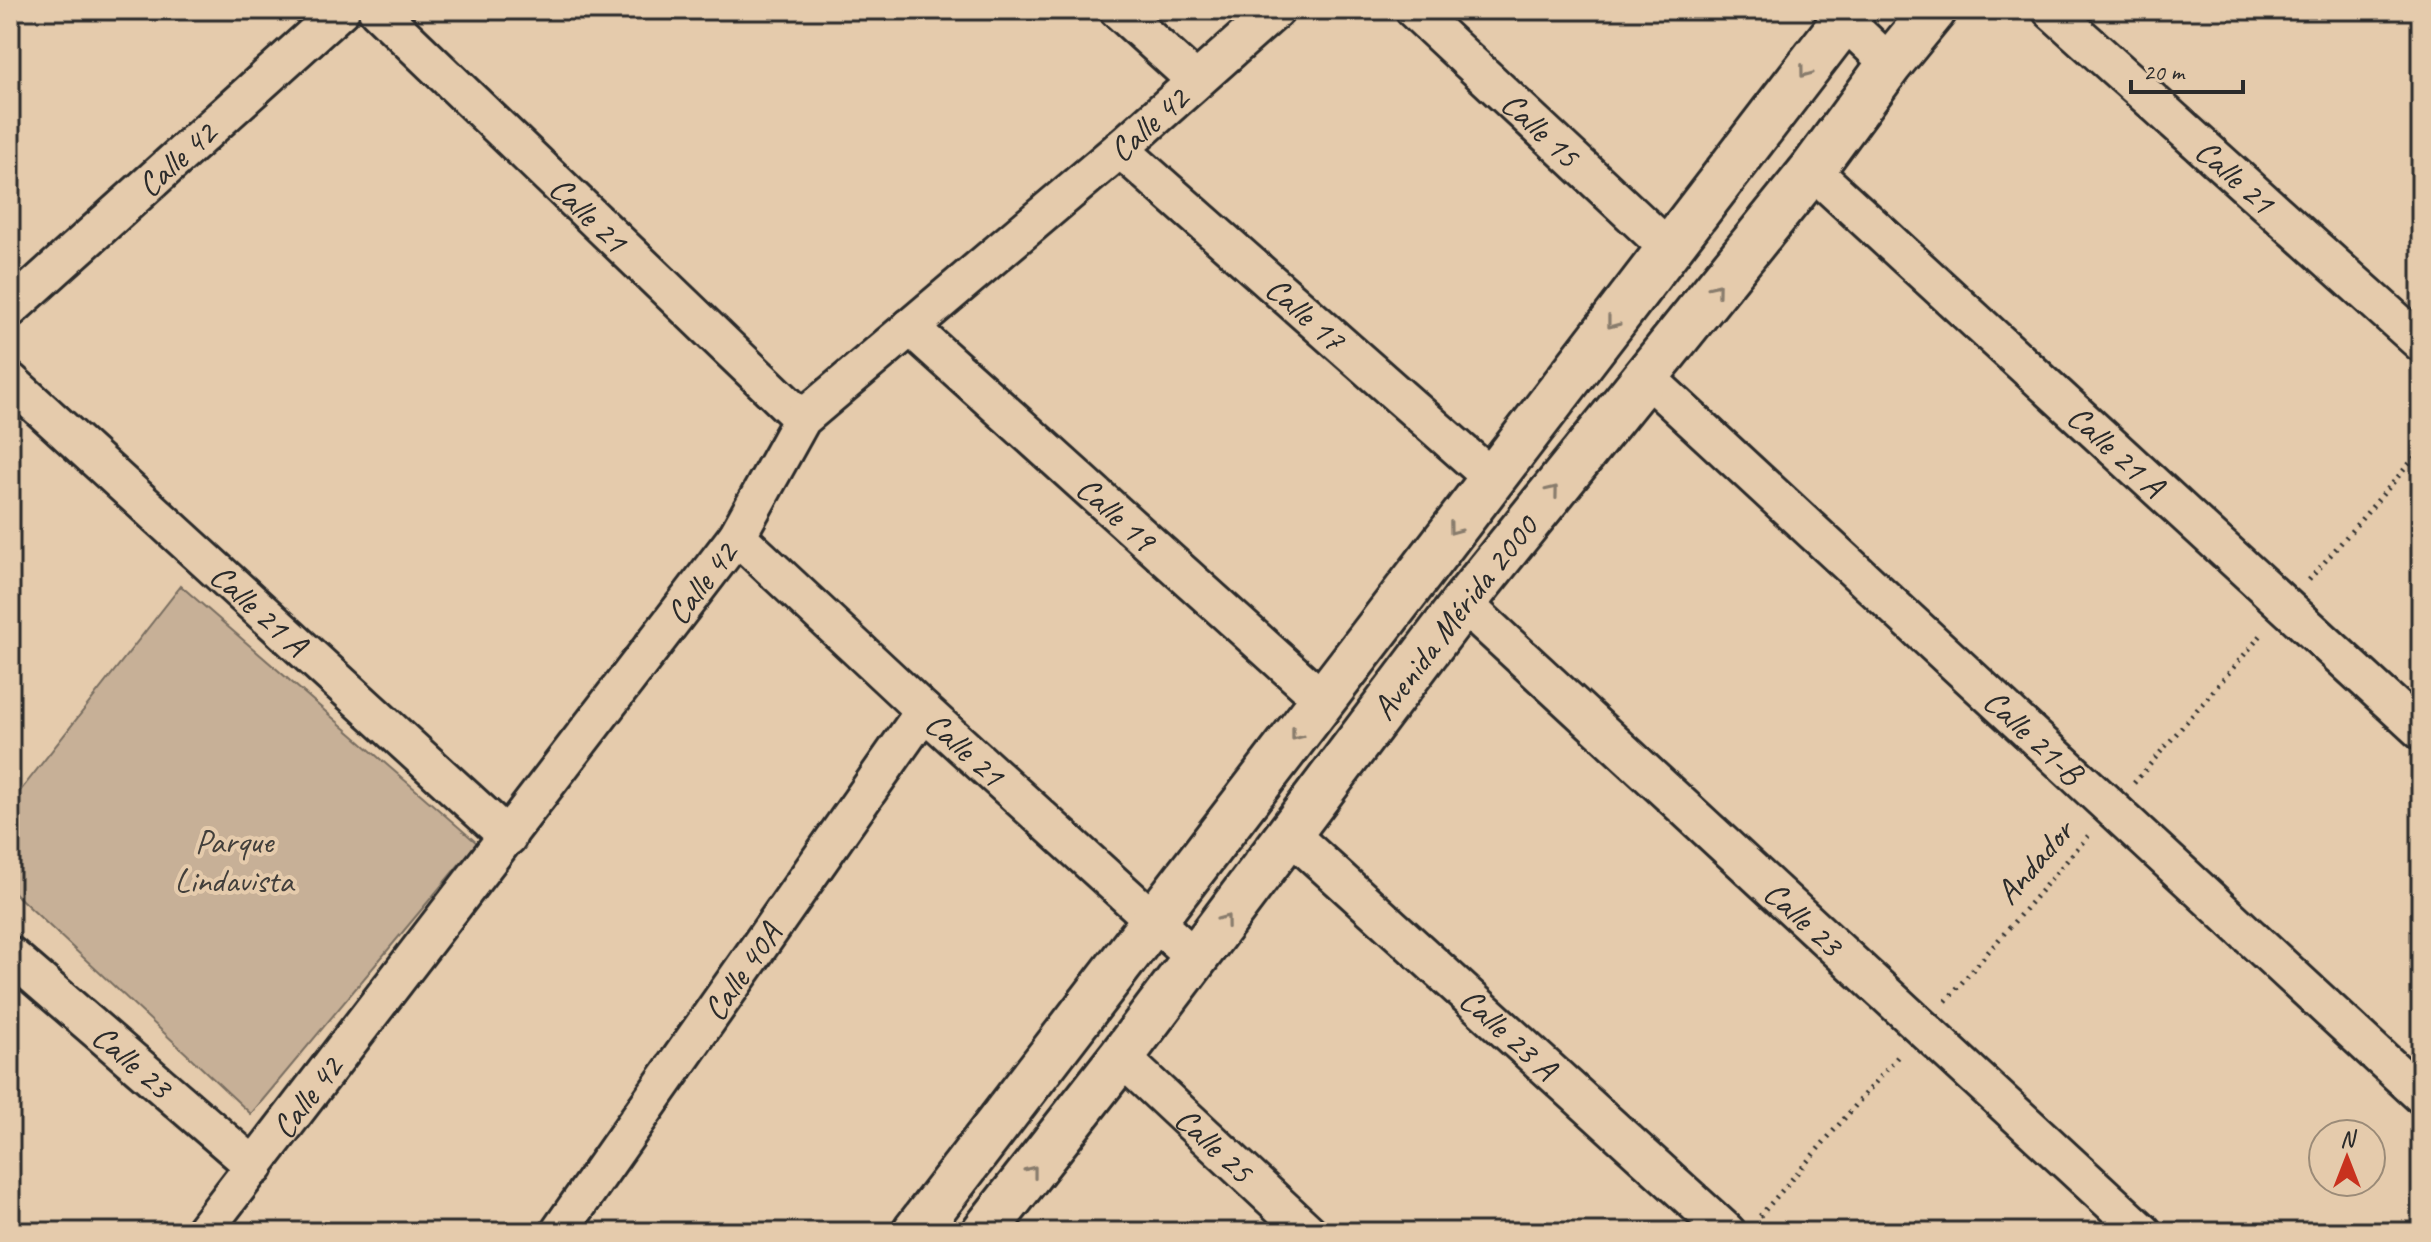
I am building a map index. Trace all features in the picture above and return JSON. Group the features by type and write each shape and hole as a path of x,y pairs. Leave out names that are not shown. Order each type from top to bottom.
{"main road":[{"name":"Avenida Mérida 2000","path":"984,1232 1121,1057 1463,603 1812,170 1934,10"},
{"name":"Avenida Mérida 2000","path":"915,1232 1669,249 1843,14"}],"street":[{"name":"Calle 42","path":"10,309 341,10"},
{"name":"Calle 21","path":"377,10 802,419"},
{"path":"1118,10 1195,80"},
{"name":"Calle 42","path":"203,1232 737,536 802,419 1120,149 1276,10"},
{"name":"Calle 15","path":"1414,10 1669,249"},
{"name":"Calle 21","path":"2051,10 2421,343"},
{"path":"1843,14 1890,64"},
{"name":"Calle 17","path":"1120,149 1493,479"},
{"name":"Calle 21 A","path":"1812,170 2421,731"},
{"name":"Calle 19","path":"910,327 1323,700"},
{"name":"Calle 21-B","path":"1645,376 2421,1095"},
{"name":"Calle 21 A","path":"10,381 508,837"},
{"name":"Calle 21","path":"737,536 1195,958"},
{"name":"Calle 23","path":"1463,603 2143,1232"},
{"name":"Calle 40A","path":"559,1232 924,711"},
{"name":"Calle 23 A","path":"1290,834 1742,1226"},
{"name":"Calle 23","path":"10,955 255,1167"},
{"name":"Calle 25","path":"1121,1057 1308,1232"}],"path":[{"name":"Andador","path":"1742,1226 1922,1028 2421,450"}],"green space":[{"name":"Parque Lindavista","path":"181,586 477,843 251,1114 10,889 10,804"}]}
